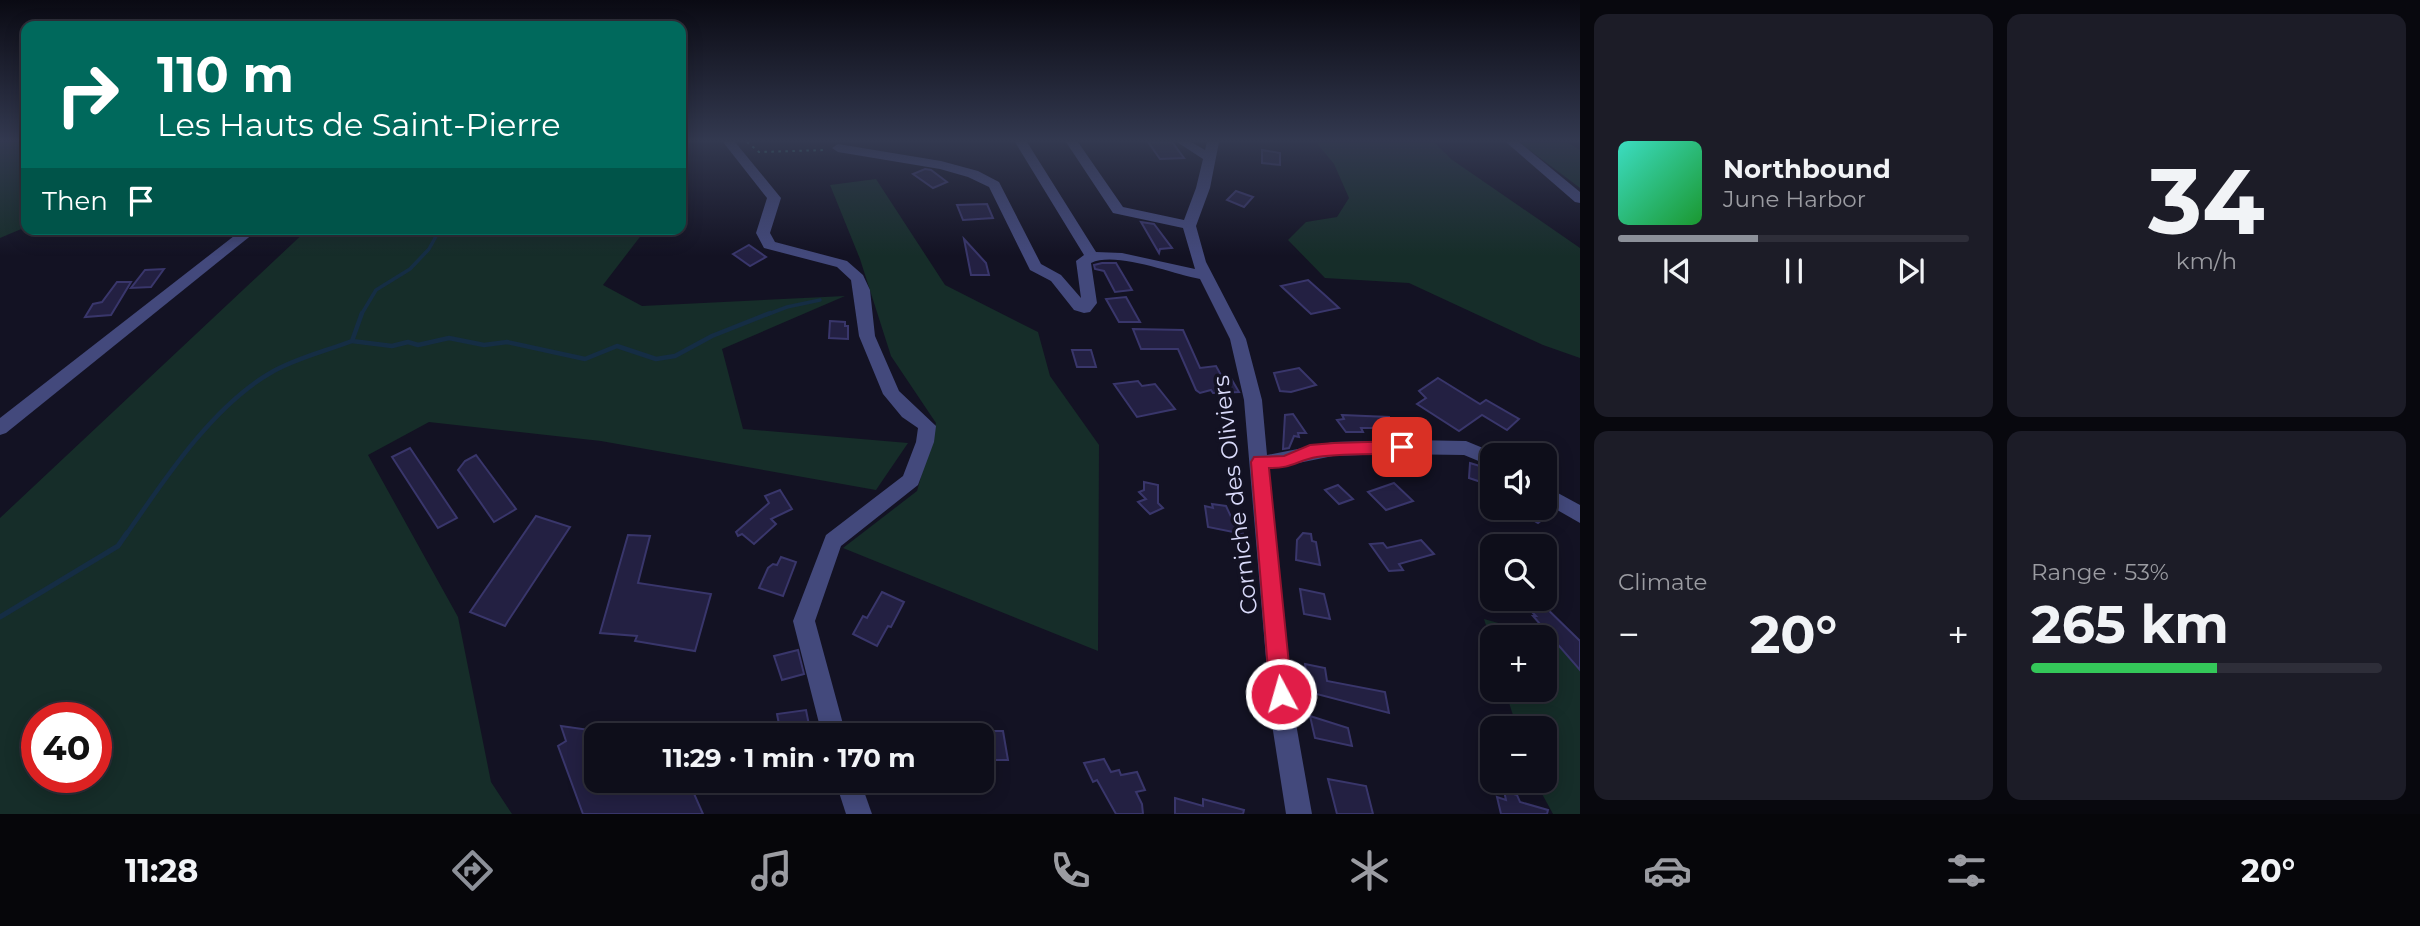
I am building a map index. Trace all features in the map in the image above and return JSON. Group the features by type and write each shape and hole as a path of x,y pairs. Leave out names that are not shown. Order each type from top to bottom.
{"street":[{"path":"760,180 774,198 763,233 769,245 842,264 858,278 862,290 867,336 892,394 908,412 927,426 925,442 911,480 834,541 804,621 831,723"},
{"path":"984,180 994,185 1035,267 1056,278 1079,306 1084,308 1089,303 1083,261 1091,256 1123,258 1205,275"},
{"path":"1044,180 1091,256"},
{"path":"1098,180 1118,210 1169,219 1189,226 1203,180"},
{"path":"1557,180 1580,199"},
{"name":"Corniche des Oliviers","path":"1189,226 1205,275 1233,324 1253,400 1283,718 1299,814"},
{"path":"0,428 244,235"},
{"path":"1260,462 1285,462 1310,452 1334,449 1452,447 1466,448 1480,454"},
{"path":"1557,501 1580,515"},
{"path":"852,793 859,814"}],"green space":[{"path":"0,180 21,180 21,229 0,238"},
{"path":"877,180 945,285 1038,332 1050,376 1099,445 1098,651 843,548 917,491 936,423 891,356 860,259 830,185"},
{"path":"1341,180 1481,180 1580,248 1580,358 1543,345 1409,283 1325,278 1288,240 1306,222 1337,217 1349,198"},
{"path":"1569,180 1580,180 1580,188"},
{"path":"302,235 641,235 603,285 642,306 845,296 722,349 743,429 908,443 876,490 601,441 429,422 368,455 458,617 491,782 512,814 0,814 0,518"},
{"path":"1484,619 1505,625 1486,625"},
{"path":"1557,640 1580,646 1580,814 1553,814 1542,793 1557,793 1557,716 1513,716 1509,702 1557,702"}],"building":[{"path":"922,180 947,182 933,188"},
{"path":"1236,191 1253,197 1244,207 1227,200"},
{"path":"987,204 993,218 963,220 957,205"},
{"path":"1141,222 1154,224 1172,248 1160,249 1159,253"},
{"path":"964,239 986,263 989,275 971,275"},
{"path":"749,245 766,257 750,266 733,254"},
{"path":"1116,263 1132,290 1115,292 1104,271 1095,269 1094,265"},
{"path":"164,269 151,287 131,288 145,270"},
{"path":"1308,280 1339,308 1311,314 1281,286"},
{"path":"117,282 131,282 111,315 85,317 93,304 102,302"},
{"path":"1126,297 1140,322 1119,322 1106,299"},
{"path":"830,321 845,322 845,326 848,326 848,339 829,338"},
{"path":"1133,329 1183,330 1200,368 1216,366 1221,375 1229,375 1239,392 1213,393 1211,390 1200,393 1196,390 1178,349 1141,349"},
{"path":"1072,350 1091,350 1096,367 1077,367"},
{"path":"1299,368 1316,385 1291,392 1280,391 1274,373"},
{"path":"1438,378 1480,404 1486,400 1519,419 1507,430 1482,415 1459,431 1417,404 1426,398 1419,391"},
{"path":"1138,381 1142,386 1155,384 1175,409 1137,417 1114,384"},
{"path":"1293,414 1306,433 1298,433 1299,437 1294,436 1289,448 1283,449 1285,415"},
{"path":"1342,415 1389,417 1389,428 1361,428 1363,432 1346,432 1337,420 1344,419"},
{"path":"410,448 457,518 438,528 392,457"},
{"path":"476,455 516,509 494,522 458,470 465,461"},
{"path":"1470,463 1480,466 1480,482 1469,478"},
{"path":"1144,482 1158,485 1158,503 1163,508 1150,514 1138,502 1146,499 1139,492 1144,490"},
{"path":"1394,483 1413,501 1386,510 1368,492"},
{"path":"1338,485 1353,499 1339,504 1325,490"},
{"path":"780,490 792,509 771,519 776,524 754,544 742,534 738,536 736,532 769,503 765,496"},
{"path":"1212,504 1226,506 1233,521 1241,518 1243,534 1208,527 1205,506 1213,508"},
{"path":"536,516 570,527 505,626 470,612"},
{"path":"1303,533 1311,534 1312,541 1316,542 1320,565 1296,560 1297,540"},
{"path":"628,535 650,536 638,583 711,594 695,651 635,641 637,636 600,633"},
{"path":"1421,540 1434,554 1399,564 1403,570 1389,571 1370,544 1383,543 1387,548"},
{"path":"781,557 796,562 783,596 759,588 768,568 773,564 777,565"},
{"path":"1300,589 1324,594 1330,619 1304,614"},
{"path":"882,592 904,602 877,646 853,634 863,616 867,618"},
{"path":"1531,611 1549,611 1580,641 1580,670 1557,644 1557,625 1541,625 1533,616 1536,616"},
{"path":"798,650 804,674 782,680 774,656"},
{"path":"1305,664 1325,668 1327,681 1385,692 1389,713 1309,692"},
{"path":"806,710 809,723 779,723 777,714"},
{"path":"1310,716 1348,728 1352,746 1315,738"},
{"path":"561,726 584,729 584,793 694,793 703,814 583,814 558,746 566,741"},
{"path":"994,731 1003,731 1008,760 994,760"},
{"path":"1104,759 1111,772 1119,770 1121,775 1137,772 1145,790 1136,792 1143,814 1116,814 1097,780 1093,782 1084,763"},
{"path":"1328,779 1366,786 1373,814 1337,814"},
{"path":"1504,793 1517,795 1520,802 1548,810 1547,814 1501,814 1497,797 1506,800"},
{"path":"1175,798 1203,806 1203,799 1244,810 1243,814 1175,814"}],"waterway":[{"path":"362,314 376,290 410,269 429,249 437,235"},
{"path":"766,315 820,300"},
{"path":"352,341 392,346 408,342 418,345 449,338 484,345 507,342 585,359 617,346 656,359 675,356 712,336 770,313"},
{"path":"352,341 362,314"},
{"path":"126,535 191,445 250,386 281,367 352,341"},
{"path":"0,617 118,546 127,533"}],"route":[{"path":"1281,694 1260,462 1285,462 1310,452 1334,449 1402,447"}]}
